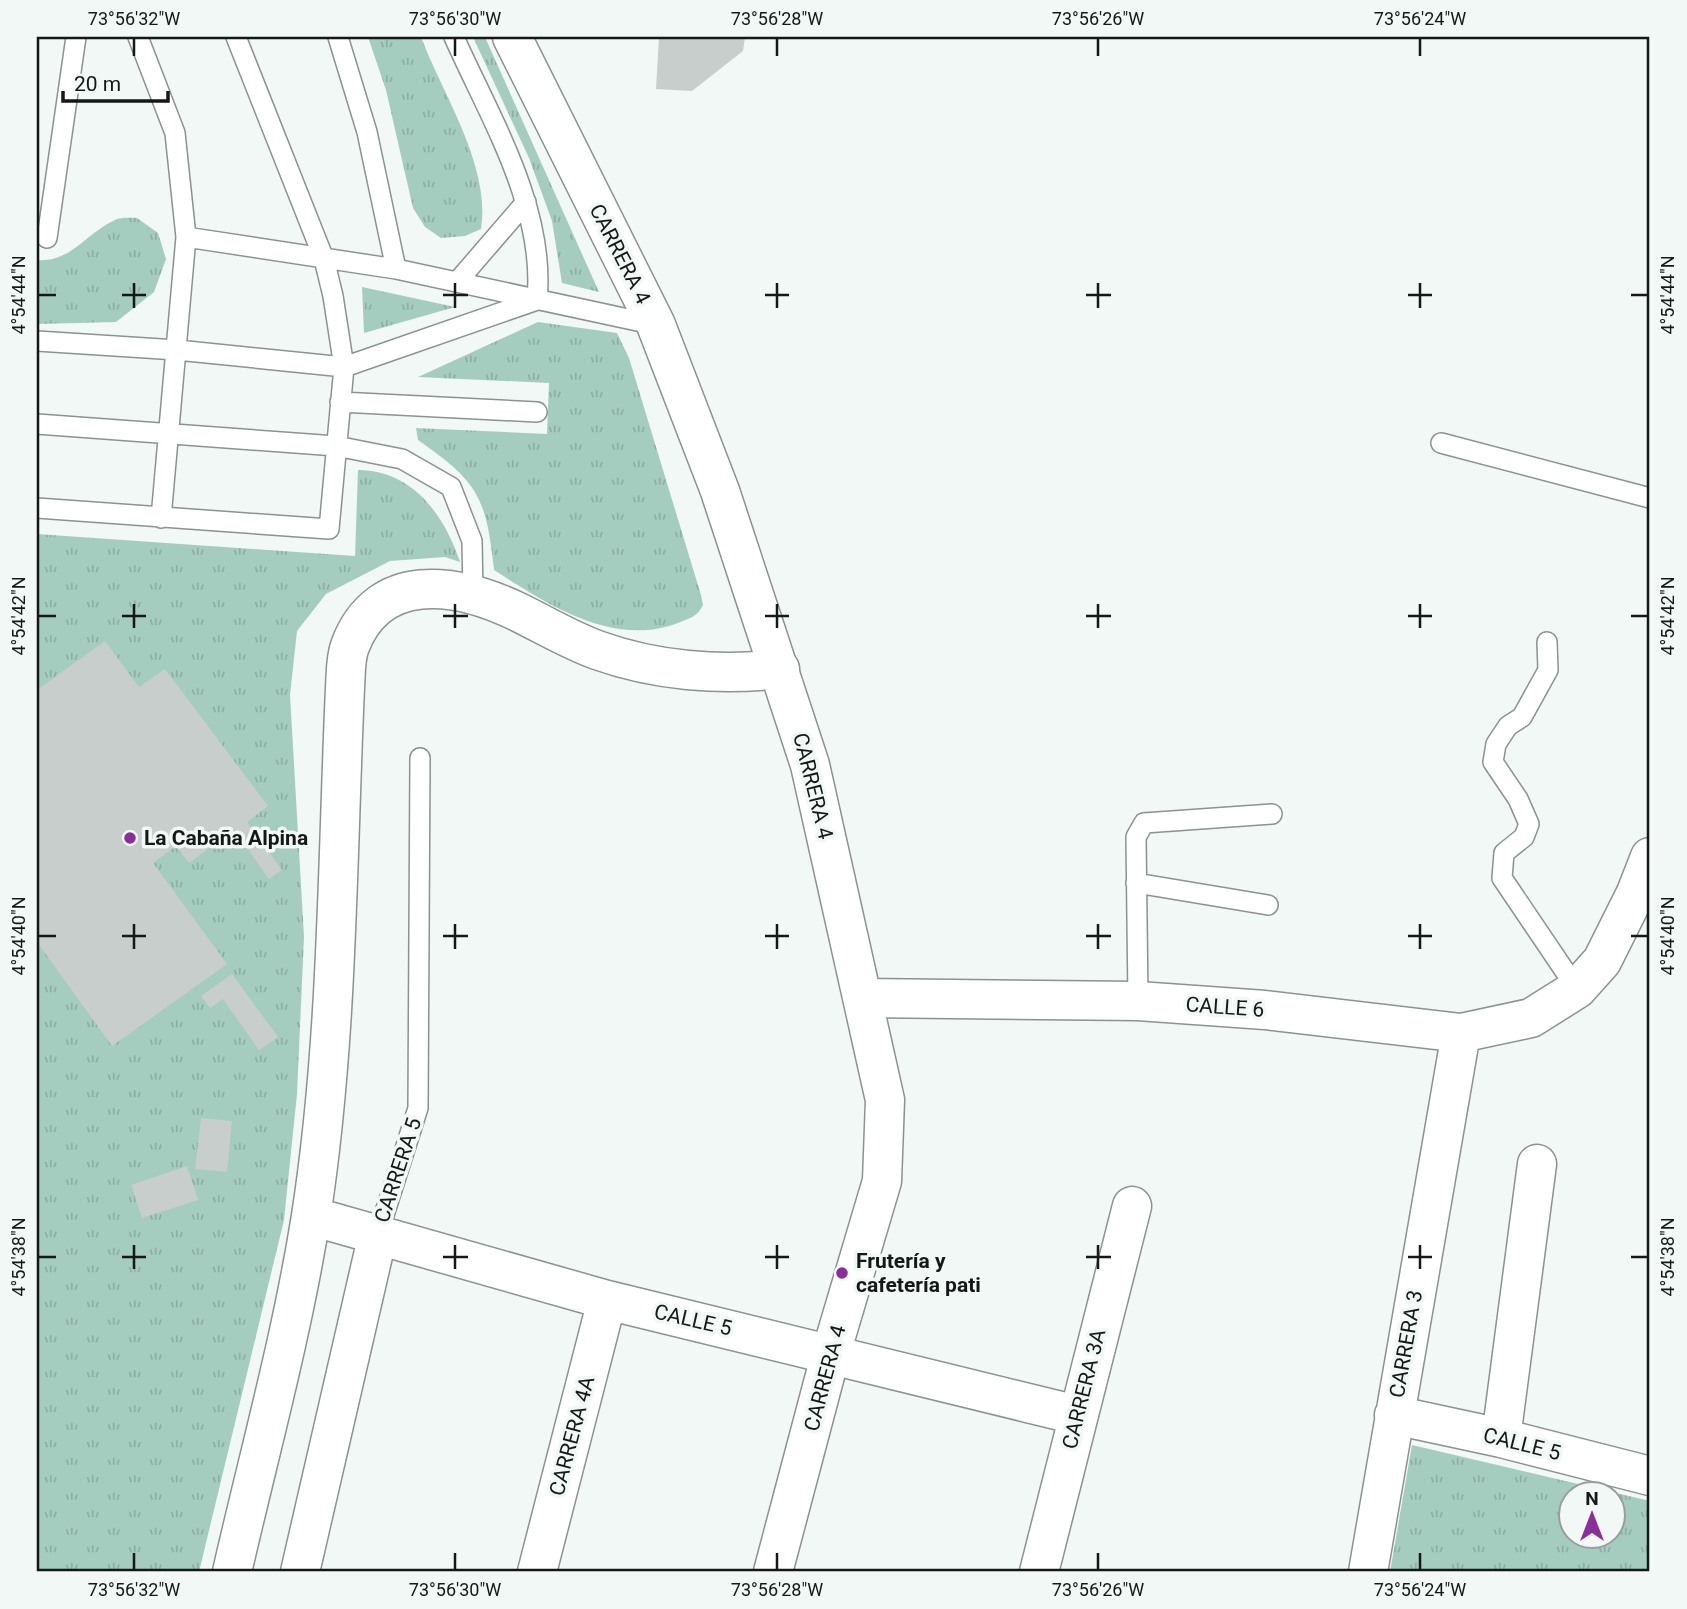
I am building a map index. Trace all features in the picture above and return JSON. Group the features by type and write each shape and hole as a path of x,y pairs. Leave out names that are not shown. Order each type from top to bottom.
{"street":[{"name":"CARRERA 4","path":"512,37 656,325 720,491 810,765 885,1100 882,1181 831,1353 773,1572"},
{"path":"232,1572 294,1304 311,1216 328,1078 349,649 362,620 378,603 402,592 428,589 473,594 599,651 701,673 740,674 780,669"},
{"path":"1577,989 1602,961 1636,893 1650,857"},
{"name":"CALLE 6","path":"863,998 1138,1000 1265,1010 1461,1033 1531,1018 1577,989"},
{"name":"CARRERA 3","path":"1368,1572 1461,1033"},
{"path":"1501,1438 1537,1164"},
{"name":"CARRERA 3A","path":"1039,1572 1132,1206"},
{"name":"CALLE 5","path":"311,1216 607,1300 1077,1415"},
{"name":"CARRERA 5","path":"300,1572 378,1234"},
{"name":"CARRERA 4A","path":"537,1572 607,1300"},
{"name":"CALLE 5","path":"1394,1415 1501,1438 1650,1476"}],"lane":[{"path":"47,238 76,37"},
{"path":"138,37 175,133 186,237 161,518"},
{"path":"37,508 329,529 344,367 324,259 236,37"},
{"path":"338,37 367,132 396,269"},
{"path":"454,37 526,202 538,257 537,300"},
{"path":"457,282 526,202"},
{"path":"186,237 396,269 656,325"},
{"path":"37,341 177,350 344,367 537,300"},
{"path":"340,402 537,412"},
{"path":"37,424 336,446 402,459 451,487 472,541 473,594"},
{"path":"1441,443 1650,498"},
{"path":"1546,642 1548,670 1522,717 1508,726 1496,744 1493,762 1518,799 1529,824 1524,837 1504,853 1502,878 1577,989"},
{"name":"CARRERA 5","path":"378,1234 411,1139 418,1108 421,758"},
{"path":"1138,1000 1136,837 1144,823 1272,814"},
{"path":"1136,883 1268,905"}],"green space":[{"path":"368,37 421,37 472,156 482,205 481,229 465,236 441,238 425,227 413,208 386,90"},
{"path":"473,37 485,37 599,292 562,283 552,221 529,158"},
{"path":"137,218 158,233 166,259 154,292 116,322 37,324 37,260 60,257 115,220"},
{"path":"362,287 455,307 364,333"},
{"path":"538,322 617,333 629,358 701,595 703,605 690,618 654,629 629,630 605,626 558,608 494,570 487,524 476,493 454,468 418,440 416,428 547,434 549,383 418,377"},
{"path":"358,470 377,472 410,486 435,512 445,527 460,562 445,557 390,561 326,594 297,631 290,695 304,937 297,1094 284,1220 199,1572 37,1572 37,534 355,556"},
{"path":"1412,1445 1561,1480 1558,1480 1558,1550 1628,1550 1628,1496 1650,1501 1650,1572 1390,1572"}],"building":[{"path":"659,37 745,37 743,51 692,91 656,89"},
{"name":"La Cabaña Alpina","path":"105,641 139,687 165,669 268,806 247,822 282,870 269,879 234,830 189,863 176,846 153,863 227,964 112,1046 37,942 37,690"},
{"path":"232,974 278,1037 259,1050 223,999 210,1008 201,996"},
{"path":"201,1118 232,1121 227,1172 195,1169"},
{"path":"187,1166 198,1200 142,1218 131,1185"}],"place":[{"name":"La Cabaña Alpina","path":"130,838"},
{"name":"Frutería y cafetería pati","path":"842,1273"}]}
